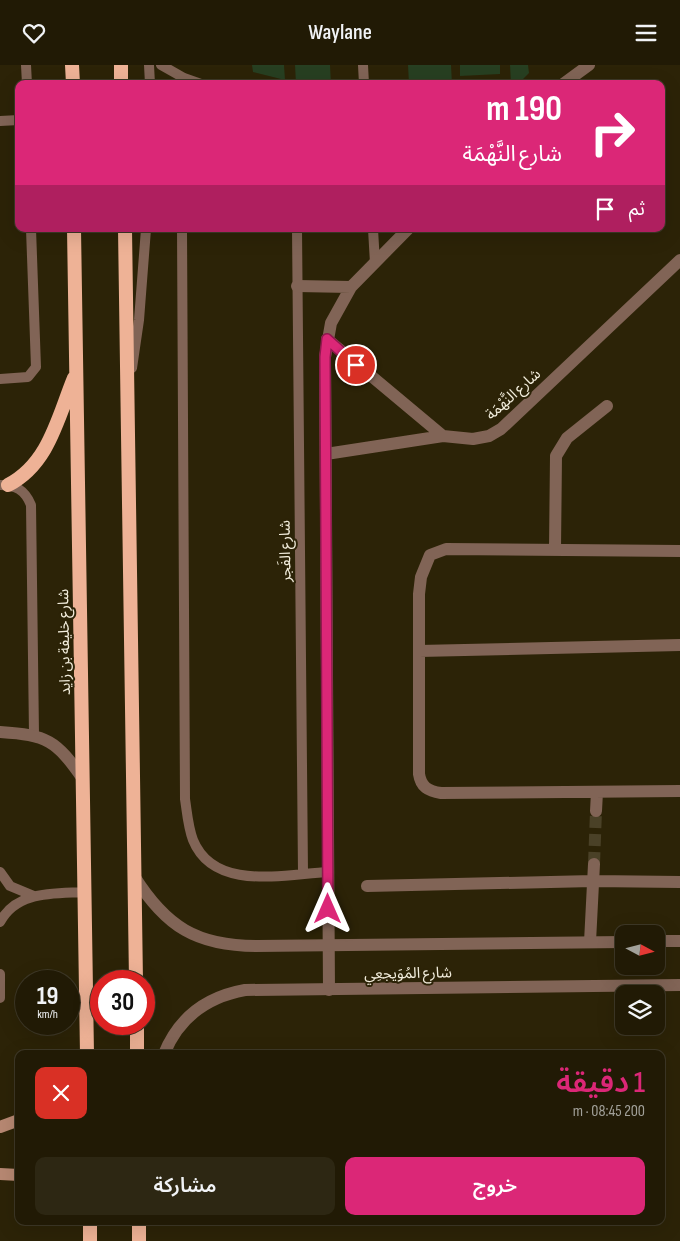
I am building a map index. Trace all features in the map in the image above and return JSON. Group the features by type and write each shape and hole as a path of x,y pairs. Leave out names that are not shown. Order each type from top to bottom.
{"highway":[{"path":"72,65 73,80"},
{"path":"121,65 121,80"},
{"name":"شارع خليفة بن زايد","path":"74,232 86,892 87,1050"},
{"path":"124,232 136,970"},
{"path":"4,485 21,478 41,457 76,372"},
{"path":"137,1035 137,1050"},
{"path":"90,1225 90,1241"},
{"path":"139,1225 139,1241"}],"main road":[{"path":"81,1050 86,1029"},
{"path":"0,1127 15,1121"},
{"path":"0,1174 15,1175"}],"street":[{"path":"568,80 589,65"},
{"path":"328,991 327,339 331,323 351,287 405,232"},
{"name":"شارع النَّهْمَة","path":"326,454 443,436 474,439 488,436 501,429 680,260"},
{"path":"297,286 351,287"},
{"path":"327,339 443,436"},
{"path":"555,549 556,456 567,438 607,406"},
{"path":"680,551 446,549 430,555 421,577 418,594 419,774 420,782 426,789 441,793 680,791"},
{"path":"419,651 680,645"},
{"path":"0,732 34,734 48,741 61,751 83,779"},
{"path":"596,811 597,792"},
{"path":"590,942 594,864"},
{"name":"شارع المُوَيجعِي","path":"134,876 150,901 176,925 206,940 240,946 615,942"},
{"path":"367,886 593,881 680,882"},
{"path":"665,941 680,941"},
{"name":"شارع المُوَيجعِي","path":"166,1050 178,1026 189,1015 215,998 245,990 328,991 680,985"}],"lane":[{"path":"26,65 27,80"},
{"path":"149,65 150,80"},
{"path":"161,65 190,80"},
{"path":"363,65 364,80"},
{"path":"0,121 15,120"},
{"path":"0,379 28,377 36,367 31,232"},
{"path":"128,403 139,319 146,232"},
{"path":"182,232 185,789 189,825 193,841 200,853 209,863 224,871 241,876 328,872"},
{"name":"شارع الفَجر","path":"297,232 303,873"},
{"path":"373,232 375,263"},
{"path":"4,485 24,491 31,505 34,734"},
{"path":"0,872 10,886 34,896"},
{"path":"0,922 16,904 34,896 86,892"},
{"path":"0,974 0,998"}],"green space":[{"path":"252,65 284,65 285,80 253,72"},
{"path":"295,65 330,65 331,80 296,80"},
{"path":"408,65 451,65 452,80 409,80"},
{"path":"460,65 500,65 500,74 460,76"},
{"path":"510,65 528,65 529,73 522,80 511,80"}],"tunnel":[{"path":"594,864 596,811"}],"route":[{"path":"328,909 325,357 327,339 356,365"}]}
